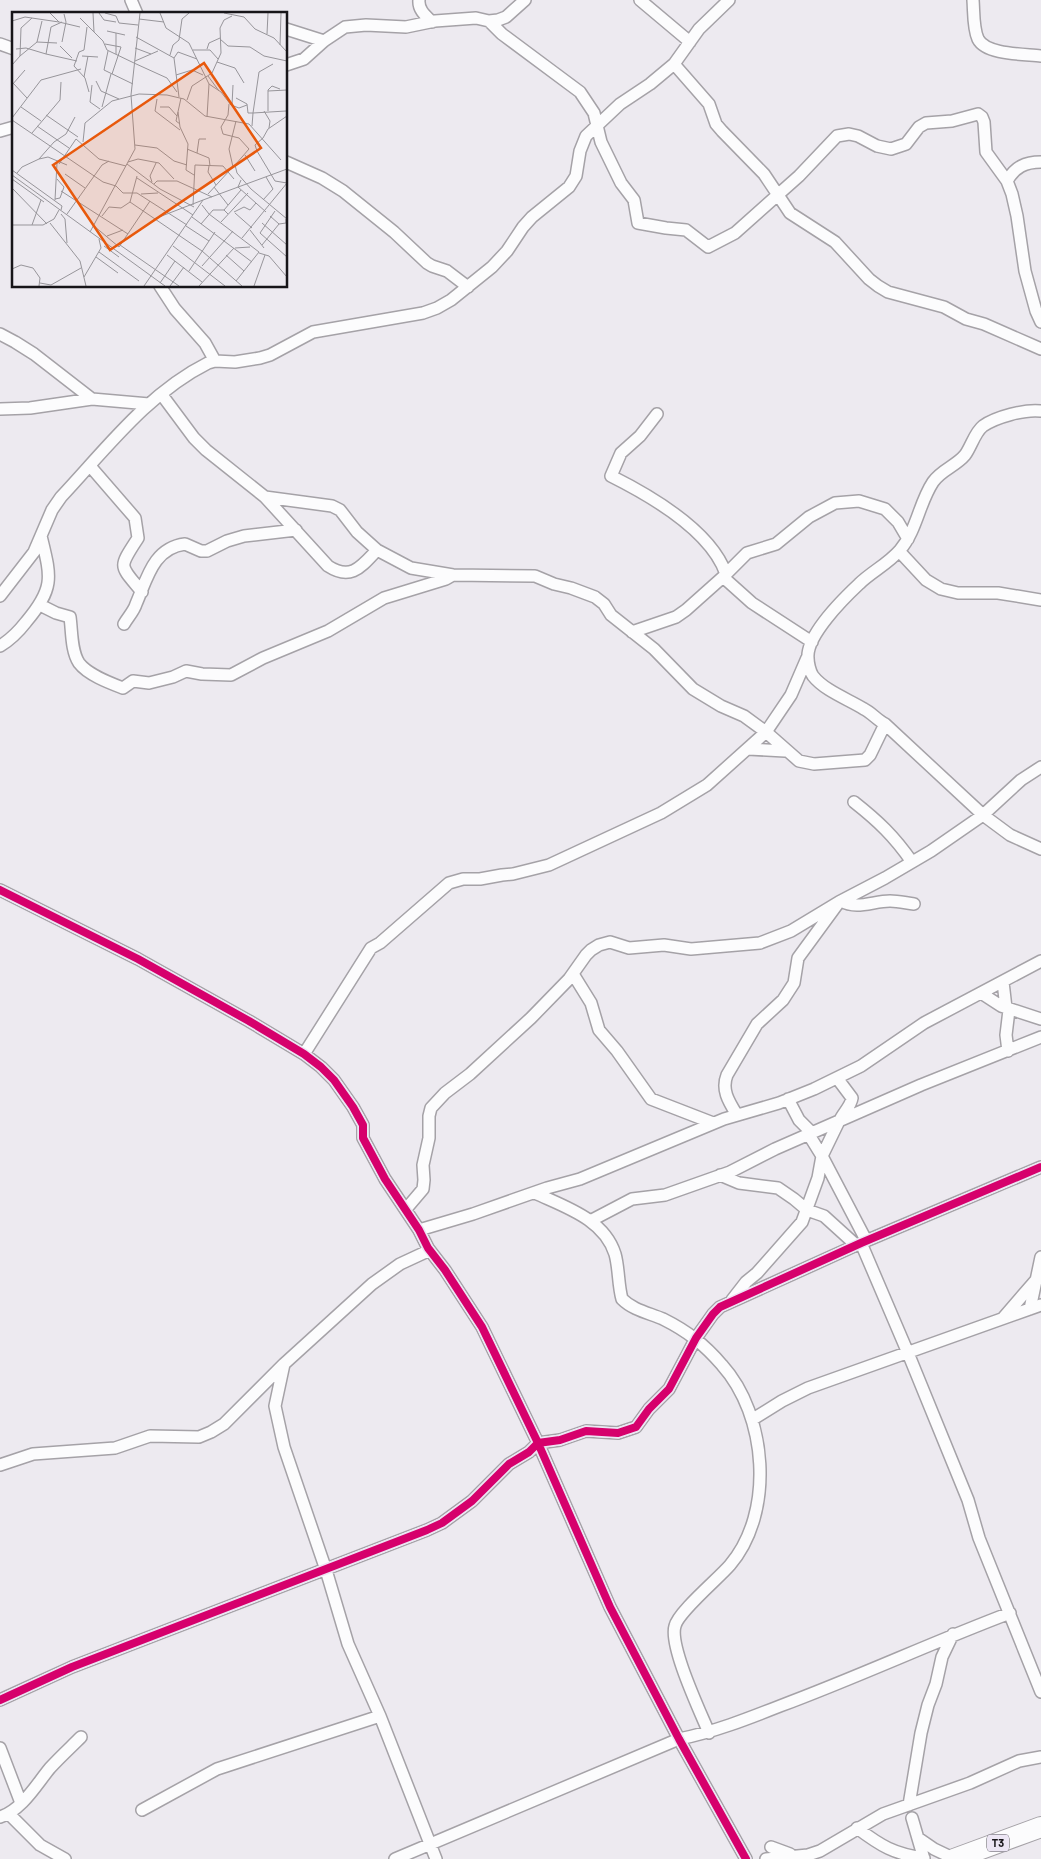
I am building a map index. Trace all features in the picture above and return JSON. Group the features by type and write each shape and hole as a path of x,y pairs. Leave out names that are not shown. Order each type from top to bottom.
{"highway":[{"name":"T3","path":"955,1859 976,1855 1041,1826"}],"street":[{"path":"132,0 136,12"},
{"path":"418,0 423,14 432,22"},
{"path":"640,0 690,42"},
{"path":"0,596 34,552 52,510 61,497 128,424 172,384 191,372 215,361 235,362 260,358 313,332 327,328 382,321 431,311 468,287 500,260 532,217 569,188 576,176 582,144 586,136 596,125 620,104 659,77 674,64 707,20 729,0"},
{"path":"973,0 978,39 985,47 993,50 1041,56"},
{"path":"288,64 304,59 345,26 406,27 432,22 476,18 489,21 506,17 518,2"},
{"path":"489,21 502,34 580,92 594,113 601,142 617,174 634,200 638,223 686,230 708,247 735,233 778,196 837,136 849,134 876,146 891,149 906,144 920,127 926,123 952,121 975,114 982,117 986,152 1007,181 1017,216 1025,271 1041,322"},
{"path":"288,30 324,41"},
{"path":"0,44 12,48"},
{"path":"674,64 709,104 716,124 764,174 790,214 835,242 869,279 883,289 944,307 966,319 984,324 1041,349"},
{"path":"1007,181 1019,167 1027,163 1041,162"},
{"path":"288,163 322,178 343,191 394,232 427,263 447,271 468,287"},
{"path":"161,288 175,309 206,343 215,361"},
{"path":"0,334 34,354 92,399"},
{"path":"162,394 200,444 265,497 328,566 336,572 349,573 359,569 377,550"},
{"path":"0,409 30,408 92,399 149,404"},
{"path":"304,1054 371,948 380,943 449,883 513,874 549,865 661,813 707,784 748,749 766,732 791,696 808,658 812,642 827,619 859,583 899,550 908,540 932,484 937,478 961,459 982,427 1017,413 1032,410 1041,411"},
{"path":"657,414 640,436 621,453 611,476 665,507 701,537 721,561 724,576 752,603 787,628 812,642"},
{"path":"90,466 135,518 138,538 123,561 123,570 142,592"},
{"path":"265,497 332,506 340,510 357,532 377,550 411,568 454,575 535,576 595,597 604,604 611,615 654,649 693,688 721,706 744,716 766,732 786,751 804,763 865,760 870,755 886,724"},
{"path":"632,632 676,617 724,576 746,553 776,544 809,517 836,503 859,501 886,509 898,522 908,540"},
{"path":"124,624 136,606 154,562 168,550 185,544 201,552 244,536 296,530"},
{"path":"0,646 22,627 40,605 48,585 49,569 41,536"},
{"path":"899,550 926,580 941,589 958,593 998,593 1041,600"},
{"path":"40,605 70,617 74,649 80,664 102,680 123,688 133,681 149,682 173,677 186,671 202,674 231,675 256,661 328,631 384,598 454,575"},
{"path":"808,658 812,675 820,683 867,710 878,720 886,724 983,815 1010,835 1041,849"},
{"path":"748,749 786,751"},
{"path":"406,1209 423,1189 422,1168 429,1138 431,1108 445,1093 470,1074 531,1018 573,974 586,955 599,945 610,942 629,948 664,945 681,949 698,949 760,943 791,932 840,901 912,862 983,815 1021,780 1041,767"},
{"path":"854,802 876,819 897,841 912,862"},
{"path":"0,890 138,959 304,1054 334,1080 363,1125 362,1138 386,1179 419,1230 428,1248 482,1327 538,1442 610,1607 679,1739 746,1859"},
{"path":"840,901 861,906 890,901 914,904"},
{"path":"737,1115 728,1101 724,1088 727,1075 757,1024 783,1000 794,983 798,958 840,901"},
{"path":"419,1230 580,1179 713,1124 788,1099 837,1078 873,1060 924,1023 1041,961"},
{"path":"573,974 592,1003 599,1030 617,1051 651,1099 713,1124"},
{"path":"1003,982 1008,1009 1006,1035 1008,1050"},
{"path":"981,993 1008,1009 1041,1020"},
{"path":"590,1221 632,1199 665,1195 720,1175 921,1085 1041,1037"},
{"path":"731,1302 746,1282 757,1273 802,1222 818,1178 822,1156 846,1108 851,1102 855,1070"},
{"path":"837,1078 851,1097"},
{"path":"788,1099 822,1156 908,1352 968,1500 979,1538 1041,1692"},
{"path":"0,1700 72,1667 326,1570 442,1523 472,1501 509,1464 529,1452 538,1442 560,1440 586,1432 618,1433 636,1427 649,1409 669,1389 696,1338 720,1306 861,1243 1041,1167"},
{"path":"720,1175 745,1184 778,1188 807,1210 824,1216 861,1243"},
{"path":"535,1193 568,1208 602,1230 615,1254 622,1299 632,1307 668,1322 696,1338 731,1376 753,1419 760,1472 759,1493 751,1532 731,1564 683,1612 674,1627 677,1650 709,1733"},
{"path":"0,1465 33,1454 114,1448 150,1436 199,1437 224,1424 284,1364 372,1284 400,1264 428,1251 428,1248"},
{"path":"753,1419 808,1388 1036,1307 1036,1279 1041,1257"},
{"path":"1002,1319 1036,1279"},
{"path":"284,1364 275,1406 284,1447 326,1570 348,1644 380,1716 436,1859"},
{"path":"395,1859 679,1739 709,1733 858,1676 954,1634 1010,1613"},
{"path":"909,1804 928,1705 936,1684 942,1658 954,1634"},
{"path":"142,1810 217,1769 380,1716"},
{"path":"65,1859 40,1845 5,1816 21,1803 52,1766 81,1737"},
{"path":"0,1748 21,1803"},
{"path":"766,1859 820,1851 883,1814 970,1783 1020,1761 1041,1758"},
{"path":"857,1828 880,1845 905,1855 924,1858 912,1818"},
{"path":"918,1838 934,1849 955,1859"},
{"path":"771,1847 792,1855"}],"cycle path":[{"path":"0,890 138,959 249,1021 304,1054 334,1080 363,1125 363,1138 385,1179 419,1230 428,1248 445,1270 482,1327 538,1443 610,1607 679,1739 746,1859"},
{"path":"0,1700 72,1667 442,1523 472,1501 509,1464 529,1452 538,1443 560,1440 586,1431 618,1433 636,1427 649,1409 669,1389 696,1338 720,1307 861,1243 1041,1167"}]}
